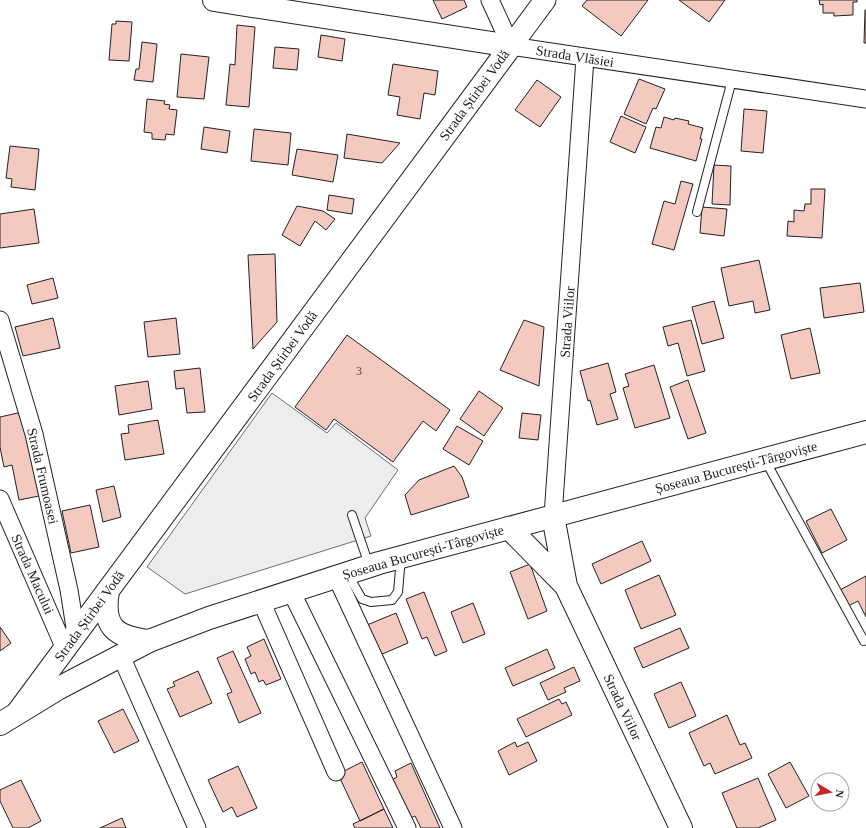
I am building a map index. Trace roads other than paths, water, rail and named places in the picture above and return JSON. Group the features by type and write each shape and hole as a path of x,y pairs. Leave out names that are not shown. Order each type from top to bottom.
{"main road":[{"name":"Strada Vlăsiei","path":"214,0 511,46"},
{"name":"Strada Știrbei Vodă","path":"18,712 511,46"},
{"name":"Șoseaua București-Târgoviște","path":"0,724 59,688 149,641 209,618 369,566 866,432"},
{"name":"Strada Viilor","path":"553,516 566,586 681,828"},
{"name":"Strada Viilor","path":"509,528 566,586"},
{"path":"108,591 106,604 107,616 113,629 124,636 149,641"}],"street":[{"path":"490,0 511,46"},
{"name":"Strada Știrbei Vodă","path":"511,46 545,0"},
{"name":"Strada Vlăsiei","path":"511,46 866,99"},
{"name":"Strada Viilor","path":"553,516 585,58"},
{"name":"Strada Frumoasei","path":"0,320 34,434 69,590 71,641"},
{"name":"Strada Macului","path":"0,499 71,641"},
{"path":"342,574 453,828"},
{"path":"291,591 407,828"},
{"path":"261,601 336,772"},
{"path":"121,656 197,828"}],"lane":[{"path":"697,212 732,80"},
{"path":"764,459 864,641"},
{"path":"352,515 369,566"},
{"path":"342,574 362,599 371,602 392,600 398,592 401,557"}]}
